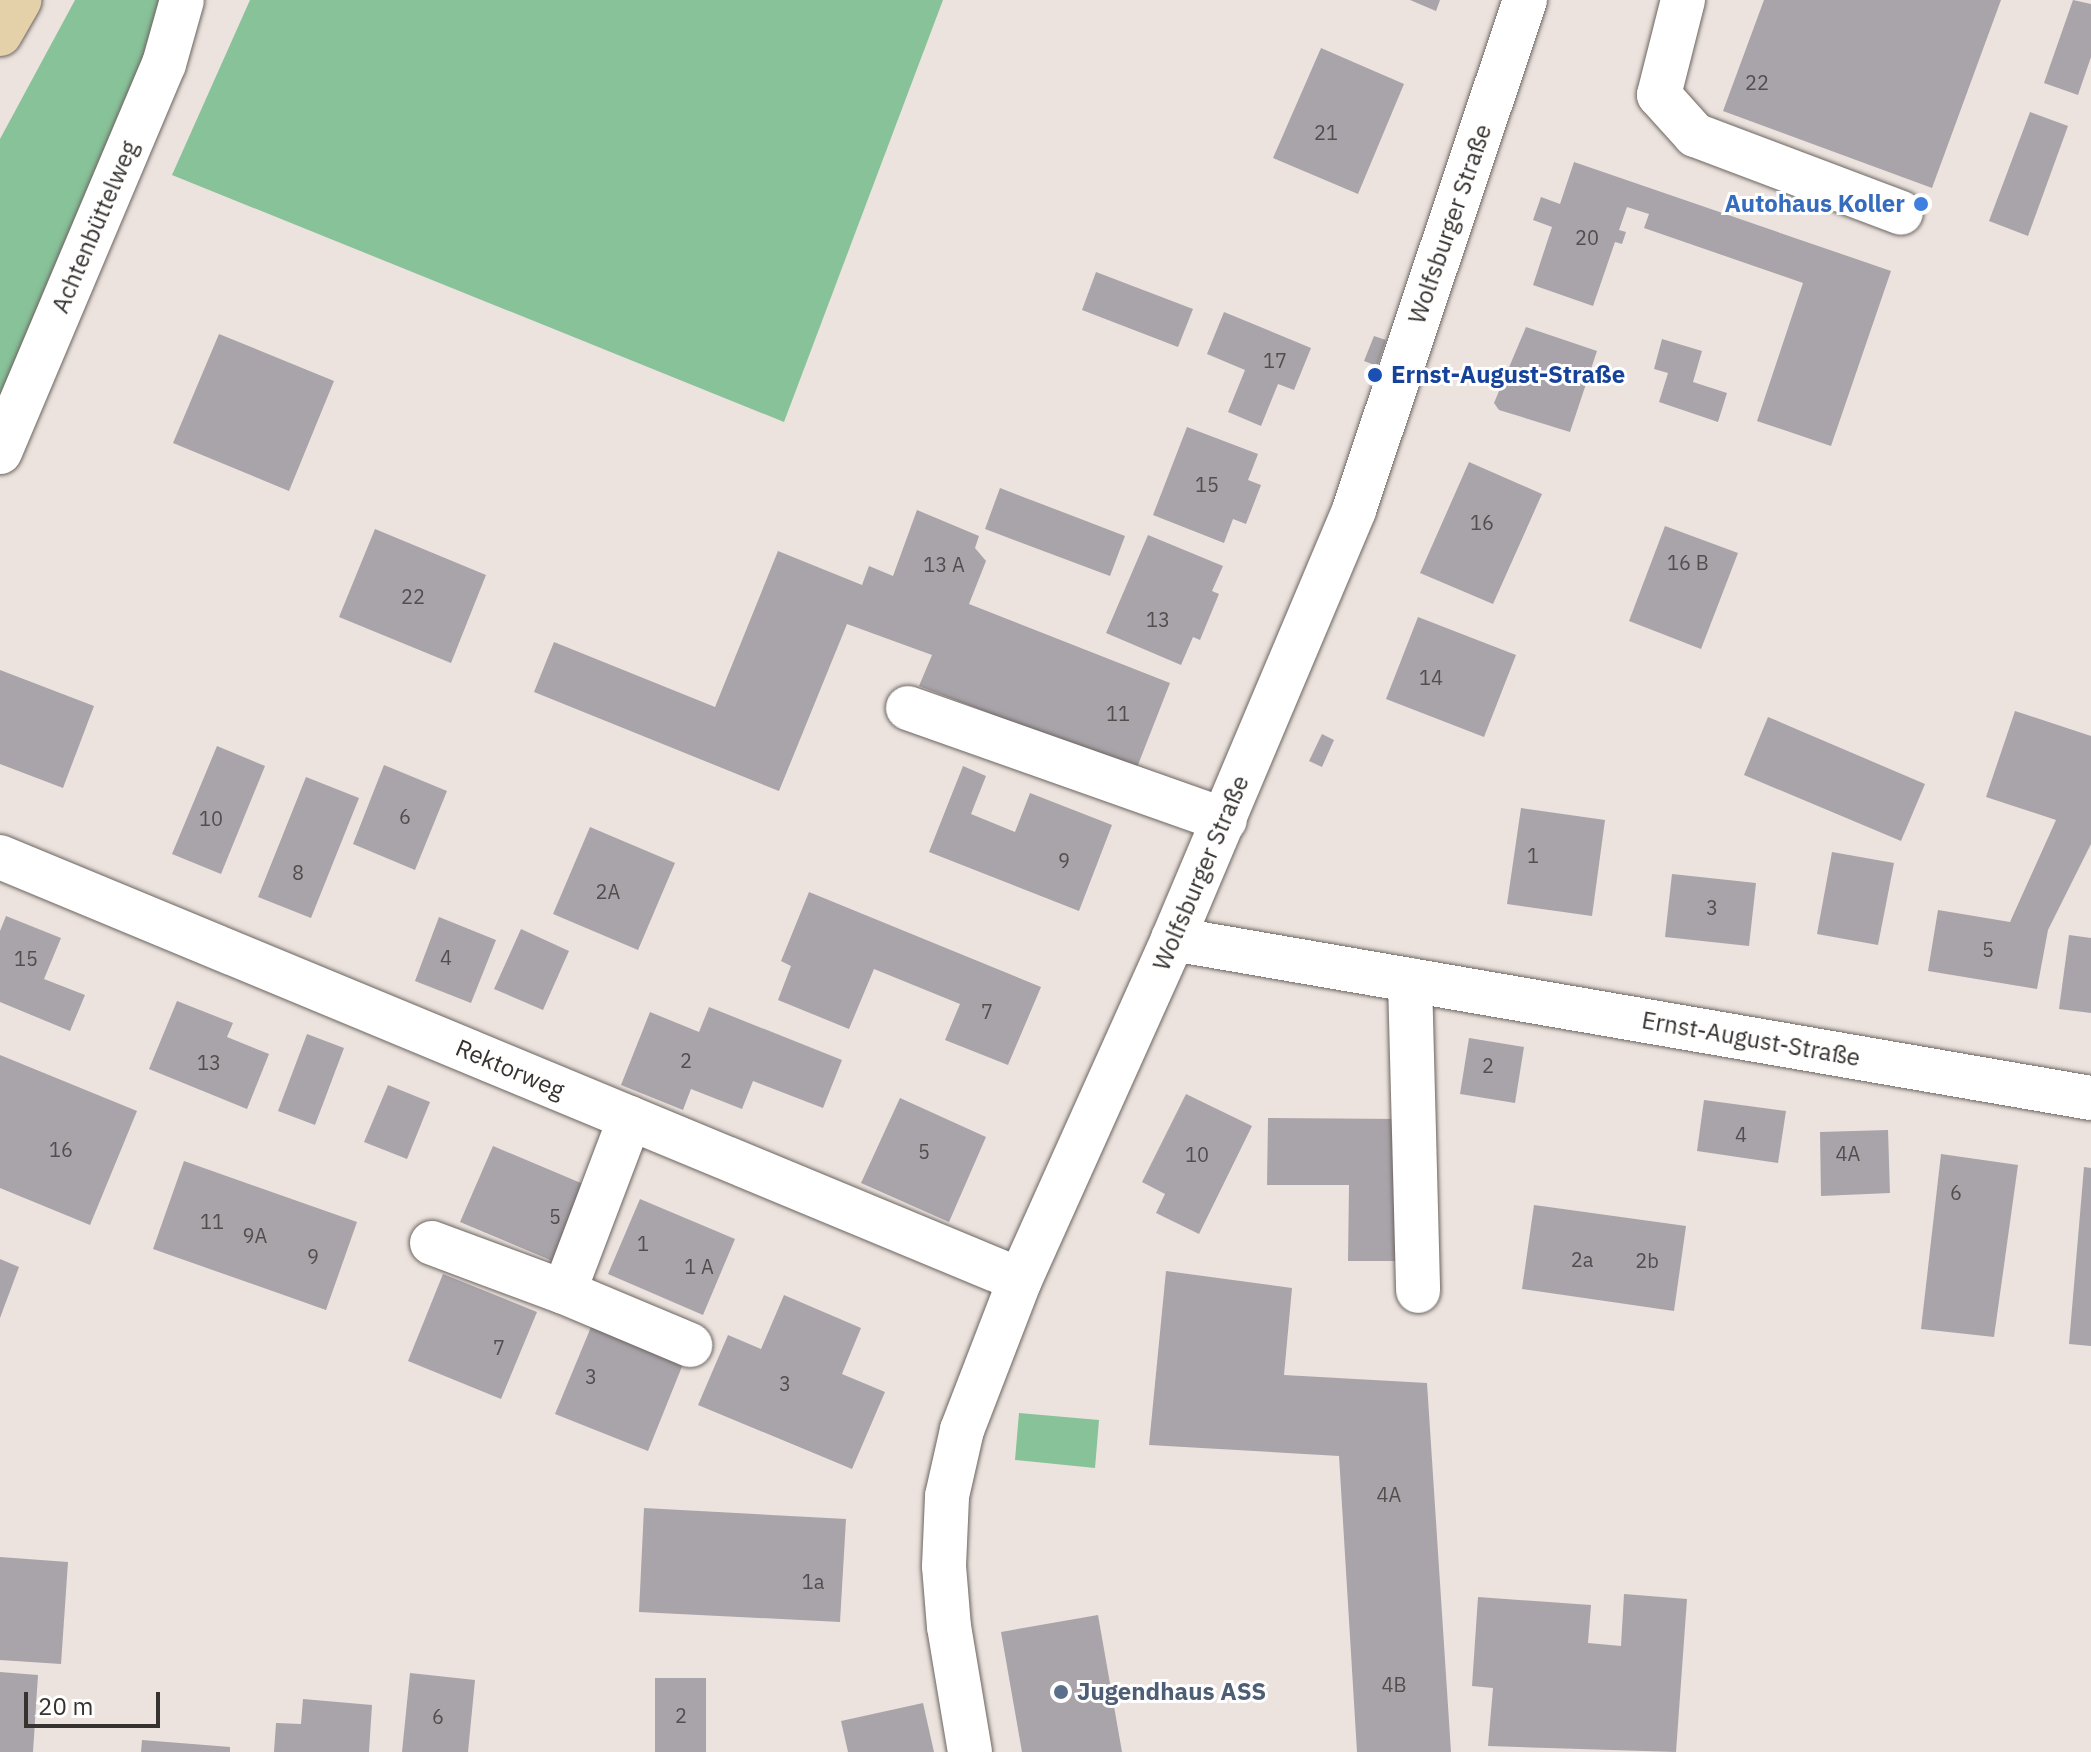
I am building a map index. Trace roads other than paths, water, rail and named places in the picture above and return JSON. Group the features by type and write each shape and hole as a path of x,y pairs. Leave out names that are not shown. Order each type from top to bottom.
{"main road":[{"path":"0,34 20,0"}],"street":[{"name":"Achtenbüttelweg","path":"0,452 164,64 182,0"},
{"name":"Wolfsburger Straße","path":"970,1752 949,1627 947,1496 962,1430 1020,1280 1225,820 1354,510 1525,0"},
{"path":"1683,0 1659,95 1695,135 1901,213"},
{"path":"908,708 1225,820"},
{"name":"Rektorweg","path":"0,857 1020,1280"},
{"name":"Ernst-August-Straße","path":"1173,939 2091,1098"},
{"path":"1410,980 1418,1291"},
{"path":"564,1292 630,1118"},
{"path":"432,1243 564,1292 690,1345"}],"place":[{"name":"Autohaus Koller","path":"1921,204"},
{"name":"Ernst-August-Straße","path":"1375,375"},
{"name":"Jugendhaus ASS","path":"1061,1692"}]}
